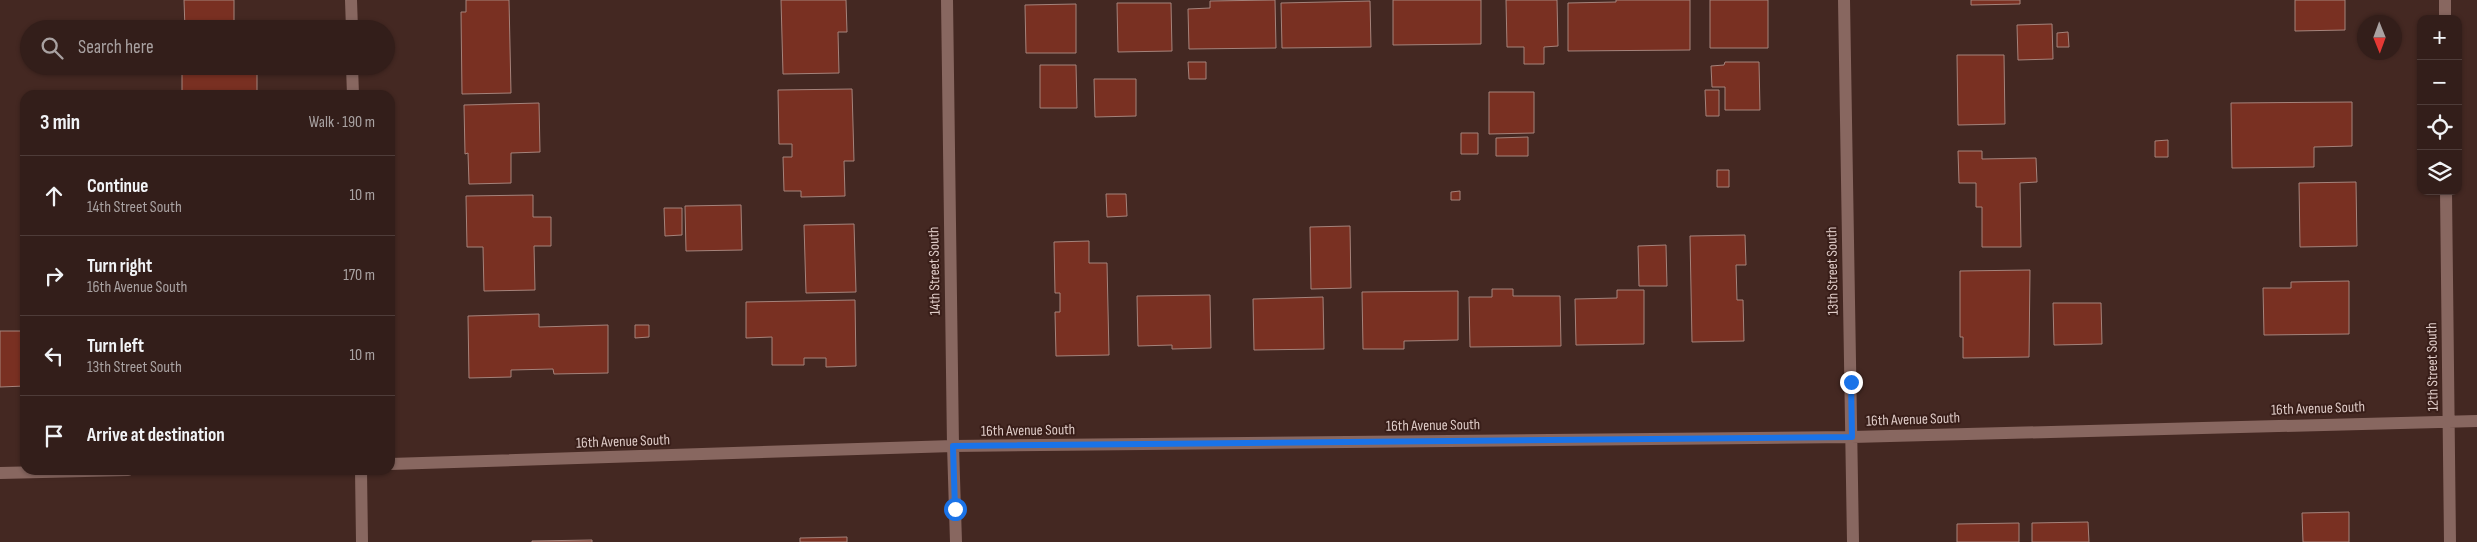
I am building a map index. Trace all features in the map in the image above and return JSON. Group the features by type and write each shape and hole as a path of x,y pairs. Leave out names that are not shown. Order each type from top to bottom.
{"street":[{"path":"351,0 352,20"},
{"name":"14th Street South","path":"948,0 953,446 956,542"},
{"name":"13th Street South","path":"1844,0 1853,542"},
{"path":"2445,0 2445,15"},
{"path":"352,75 353,90"},
{"name":"12th Street South","path":"2446,195 2450,542"},
{"name":"16th Avenue South","path":"395,464 953,446 1852,437 2477,421"},
{"path":"0,473 20,473"},
{"path":"361,475 362,542"}],"building":[{"path":"184,0 234,0 234,20 185,20"},
{"path":"466,0 509,0 511,93 462,94 461,12 466,12"},
{"path":"781,0 846,0 847,32 838,32 839,73 783,74"},
{"path":"1275,0 1276,48 1189,49 1188,9 1210,8 1210,1"},
{"path":"1393,0 1481,0 1481,44 1393,45"},
{"path":"1506,0 1557,0 1558,46 1544,47 1544,64 1524,64 1524,47 1507,47"},
{"path":"1616,0 1690,0 1690,50 1568,51 1568,3 1616,2"},
{"path":"1710,0 1768,0 1768,48 1710,48"},
{"path":"1971,0 2020,0 2020,4 1971,5"},
{"path":"2295,0 2345,0 2345,30 2295,31"},
{"path":"1370,1 1371,47 1282,48 1281,3"},
{"path":"1117,3 1171,3 1172,51 1118,52"},
{"path":"1076,4 1076,53 1026,53 1025,5"},
{"path":"2052,24 2053,59 2018,60 2017,25"},
{"path":"2068,32 2069,47 2057,47 2057,33"},
{"path":"1957,55 2004,55 2005,124 1958,125"},
{"path":"1188,62 1206,62 1206,79 1189,79"},
{"path":"1725,62 1759,62 1760,110 1725,110 1725,87 1712,87 1711,66 1724,65"},
{"path":"1040,65 1076,65 1077,108 1040,108"},
{"path":"182,75 257,75 257,90 182,90"},
{"path":"1094,79 1136,79 1136,116 1095,117"},
{"path":"852,89 854,161 844,161 845,196 801,197 801,191 784,191 783,157 792,157 792,144 779,144 778,90"},
{"path":"1705,90 1719,90 1719,116 1706,116"},
{"path":"1489,92 1534,92 1534,133 1489,134"},
{"path":"2352,102 2352,146 2314,147 2314,167 2232,168 2231,103"},
{"path":"539,103 540,152 511,153 511,183 469,184 468,153 465,154 464,105"},
{"path":"1461,133 1478,133 1478,154 1461,154"},
{"path":"1528,137 1528,156 1496,156 1496,138"},
{"path":"2168,140 2168,157 2155,157 2155,141"},
{"path":"1958,151 1982,151 1982,159 2036,158 2037,182 2020,183 2021,247 1982,247 1982,207 1976,207 1976,183 1959,183"},
{"path":"1717,170 1729,170 1729,187 1717,187"},
{"path":"2356,182 2357,246 2300,247 2299,183"},
{"path":"1460,191 1460,200 1451,200 1451,192"},
{"path":"1106,194 1126,194 1127,216 1107,217"},
{"path":"533,195 533,217 551,217 551,246 534,246 535,290 484,291 483,247 467,247 466,196"},
{"path":"741,205 742,250 686,251 685,206"},
{"path":"664,208 682,208 682,235 665,236"},
{"path":"854,224 856,292 806,293 804,225"},
{"path":"1350,226 1351,288 1311,289 1310,227"},
{"path":"1745,235 1746,265 1736,265 1737,300 1743,300 1744,341 1692,342 1690,236"},
{"path":"1089,241 1089,263 1107,263 1109,355 1056,356 1055,312 1060,312 1060,293 1055,293 1054,242"},
{"path":"1666,245 1667,286 1639,286 1638,246"},
{"path":"2030,270 2029,357 1963,358 1963,337 1960,337 1960,271"},
{"path":"2349,281 2349,334 2264,335 2263,288 2291,288 2291,282"},
{"path":"1492,289 1513,289 1513,296 1560,296 1561,346 1470,347 1469,297 1492,297"},
{"path":"1617,290 1644,290 1644,344 1576,345 1575,299 1617,298"},
{"path":"1458,291 1458,340 1404,341 1404,349 1363,349 1362,292"},
{"path":"1210,295 1211,348 1172,349 1172,345 1138,346 1137,296"},
{"path":"1323,297 1324,349 1254,350 1253,299"},
{"path":"855,300 856,366 826,367 826,358 804,358 804,365 772,365 772,337 746,338 746,302"},
{"path":"2053,303 2101,303 2102,344 2054,345"},
{"path":"539,314 539,327 608,325 608,373 554,374 553,369 511,370 511,377 469,378 468,316"},
{"path":"635,325 649,325 649,337 635,338"},
{"path":"0,331 20,331 20,386 0,387"},
{"path":"2349,512 2349,542 2303,542 2302,513"},
{"path":"2088,522 2089,542 2032,542 2032,523"},
{"path":"2019,523 2019,542 1957,542 1957,524"},
{"path":"847,537 847,542 800,542 800,538"},
{"path":"592,540 592,542 532,542 532,541"}],"route":[{"path":"955,509 953,446 1852,437 1851,382"}]}
